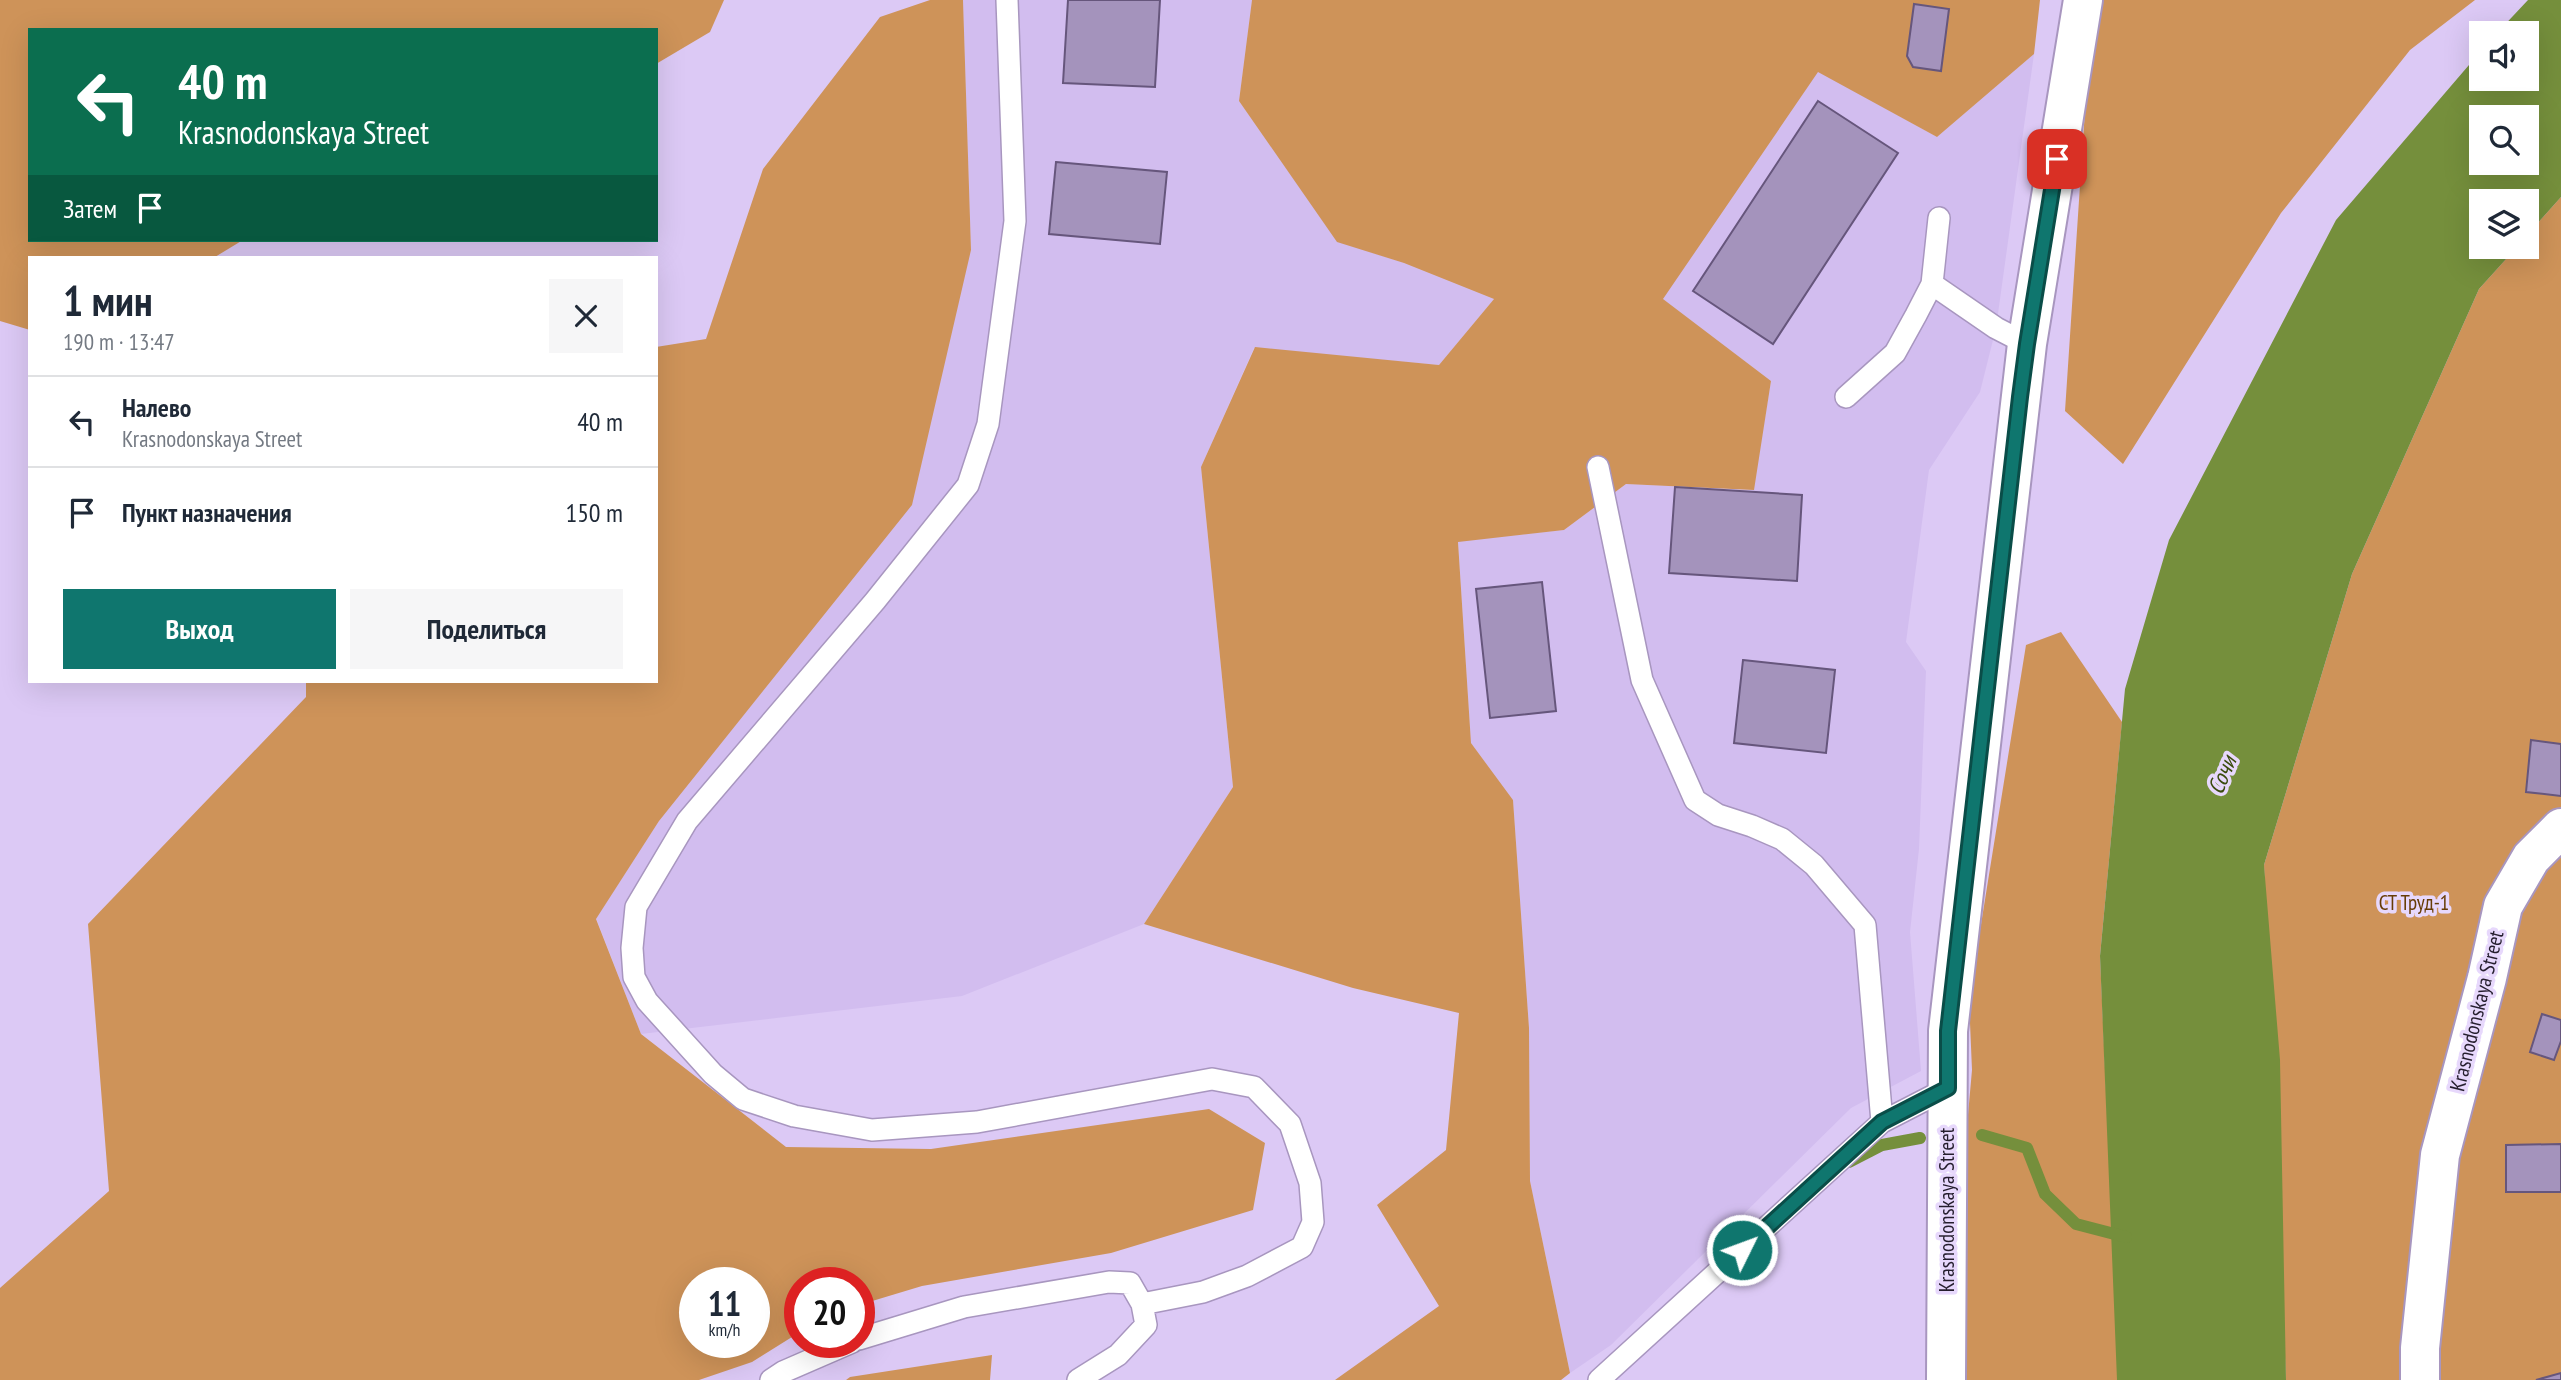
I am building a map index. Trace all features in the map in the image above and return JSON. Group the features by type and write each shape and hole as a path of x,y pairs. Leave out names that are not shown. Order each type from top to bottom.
{"street":[{"name":"Krasnodonskaya Street","path":"1946,1380 1948,1031 2027,344 2083,0"},
{"name":"Krasnodonskaya Street","path":"2420,1380 2420,1348 2440,1155 2487,978 2503,906 2531,858 2561,828"}],"lane":[{"path":"1007,0 1015,221 988,424 968,485 875,601 687,821 636,907 632,948 634,977 647,1001 713,1074 743,1099 794,1116 872,1130 977,1122 1212,1079 1254,1087 1290,1124 1310,1182 1313,1222 1302,1247 1247,1276 1203,1292 1142,1304"},
{"path":"1846,397 1895,353 1932,284 1939,218"},
{"path":"1932,284 1996,328 2027,344"},
{"path":"1598,467 1642,680 1695,800 1718,816 1782,839 1814,865 1865,925 1882,1122"},
{"path":"1599,1380 1882,1122 1948,1088"},
{"path":"875,1334 964,1307 1109,1282 1130,1283 1142,1304 1146,1325 1118,1355 1078,1380"},
{"path":"771,1380 815,1358"}],"shaded area":[{"path":"963,0 1252,0 1239,101 1337,241 1404,263 1494,299 1439,365 1254,348 1201,467 1233,787 1144,924 962,996 641,1034 596,918 659,821 971,250"},
{"path":"2034,54 1996,328 1980,392 1929,470 1906,642 1926,671 1919,849 1910,932 1921,1071 1851,1108 1611,1345 1570,1373 1530,1181 1529,1028 1513,800 1471,743 1458,541 1564,530 1626,484 1753,490 1771,381 1662,299 1818,71 1937,137"}],"green space":[{"path":"0,0 724,0 710,32 658,63 658,28 28,28 28,242 240,242 217,256 28,256 28,329 0,321"},
{"path":"930,0 963,0 971,250 912,505 659,821 596,919 641,1034 786,1147 931,1149 1209,1109 1265,1143 1253,1210 1111,1253 922,1286 875,1300 875,1267 784,1267 784,1342 770,1351 770,1267 679,1267 679,1358 758,1358 699,1380 0,1380 0,1288 109,1191 88,924 306,697 306,683 658,683 658,347 706,339 763,169 880,17"},
{"path":"1252,0 2040,0 2034,54 1937,137 1818,72 1663,299 1771,381 1754,490 1626,484 1564,530 1458,542 1471,743 1513,800 1529,1028 1530,1181 1570,1373 1561,1380 1335,1380 1439,1306 1377,1205 1446,1150 1459,1013 1353,988 1144,924 1233,787 1201,467 1255,347 1439,365 1494,299 1404,263 1337,242 1239,101"},
{"path":"2097,0 2475,0 2410,50 2281,213 2123,464 2065,411 2091,20"},
{"name":"СТ Труд-1","path":"2561,197 2561,1380 2286,1380 2264,865 2352,574 2479,289 2506,259 2539,259 2539,222"},
{"path":"2061,632 2122,722 2100,956 2119,1380 1967,1380 1967,1126 1972,1070 1969,999 2026,645"},
{"path":"992,1355 990,1380 846,1380 850,1377"}],"water":[{"name":"Сочи","path":"2528,0 2561,0 2561,197 2539,222 2539,189 2469,189 2469,259 2506,259 2479,289 2352,574 2264,865 2280,1060 2286,1380 2117,1380 2100,956 2125,689 2169,540 2336,220 2469,65 2469,91 2539,91 2539,21 2508,21"}],"building":[{"path":"1068,0 1160,0 1155,87 1063,83"},
{"path":"1914,4 1949,9 1941,71 1913,67 1907,56"},
{"path":"1818,101 1898,153 1773,344 1693,291"},
{"path":"1056,162 1167,172 1160,244 1049,234"},
{"path":"1675,487 1802,495 1797,581 1669,573"},
{"path":"1542,582 1556,711 1490,718 1476,589"},
{"path":"1743,660 1835,670 1826,753 1734,743"},
{"path":"2531,740 2561,744 2561,796 2526,792"},
{"path":"2542,1014 2561,1020 2561,1041 2554,1060 2530,1052"},
{"path":"2561,1144 2561,1192 2506,1192 2506,1145"},
{"path":"2561,1373 2561,1380 2536,1380"}],"waterway":[{"path":"1982,1135 2027,1148 2045,1194 2076,1224 2126,1237"},
{"path":"1849,1162 1882,1145 1920,1138"}],"route":[{"path":"1742,1250 1882,1122 1948,1088 1948,1031 2020,397 2057,159"}]}
